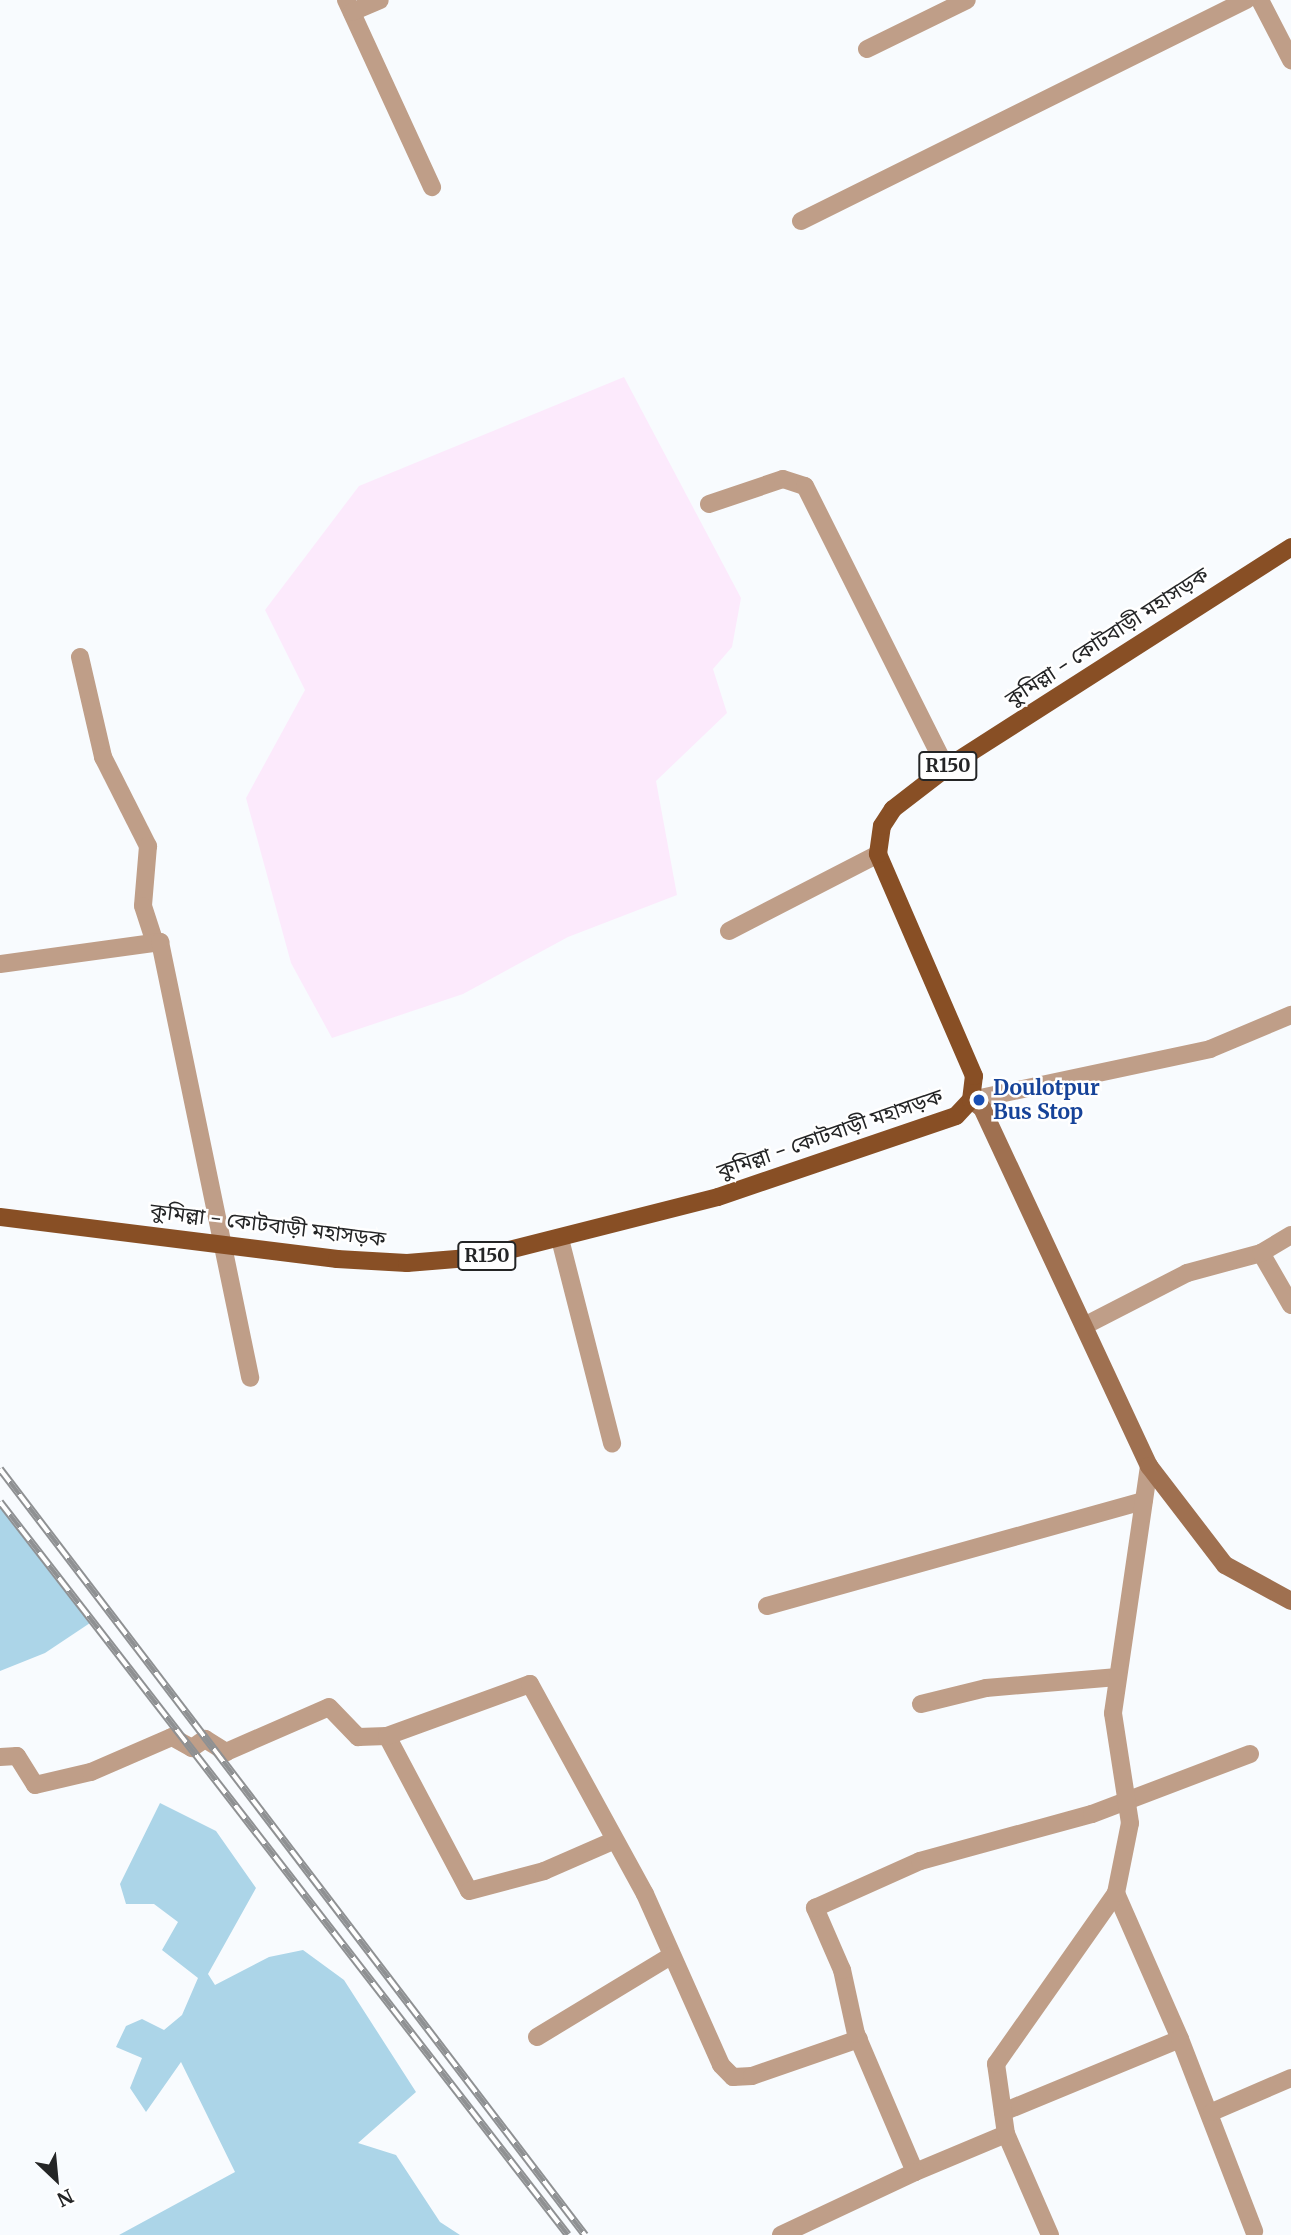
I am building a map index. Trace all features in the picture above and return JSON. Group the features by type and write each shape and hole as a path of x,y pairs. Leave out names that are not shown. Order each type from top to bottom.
{"main road":[{"name":"কুমিল্লা - কোটবাড়ী মহাসড়ক","path":"0,1217 407,1263 481,1257 559,1239 867,1149 956,1116 971,1100 974,1076 878,854 882,826 893,808 946,768 1291,547"}],"street":[{"path":"380,0 349,6 432,187"},
{"path":"867,48 967,0"},
{"path":"801,221 1246,0"},
{"path":"1260,0 1291,60"},
{"path":"709,505 783,479 805,486 946,768"},
{"path":"80,657 103,757 148,846 143,905 154,940 165,959 210,1206 226,1241 250,1377"},
{"path":"729,931 878,854"},
{"path":"0,964 154,940"},
{"path":"971,1100 1210,1049 1291,1015"},
{"path":"971,1100 982,1108 1149,1466 1225,1565 1291,1601"},
{"path":"1084,1326 1187,1273 1261,1253 1291,1235"},
{"path":"559,1239 612,1443"},
{"path":"1261,1253 1291,1305"},
{"path":"1050,2235 1006,2134 996,2064 1116,1894 1130,1823 1113,1713 1149,1466"},
{"path":"766,1606 1144,1501"},
{"path":"921,1704 986,1688 1118,1677"},
{"path":"0,1756 17,1756 35,1785 92,1772 172,1737 192,1748 205,1738 226,1752 329,1707 358,1737 387,1736 530,1684 572,1751 613,1841 645,1894 721,2066 733,2077 859,2039"},
{"path":"387,1736 469,1891 544,1871 613,1841"},
{"path":"915,2172 859,2039 842,1970 815,1908 920,1861 1092,1814 1126,1797 1250,1754"},
{"path":"1116,1894 1212,2112 1251,2234"},
{"path":"537,2037 671,1956"},
{"path":"1003,2112 1180,2039"},
{"path":"1212,2112 1291,2078"},
{"path":"781,2235 915,2172 1006,2134"}],"shaded area":[{"path":"624,377 741,598 732,647 713,669 727,713 656,781 677,895 568,937 463,994 332,1038 291,963 246,798 305,690 265,610 359,486"}],"water":[{"path":"0,1507 90,1623 45,1653 0,1671"},
{"path":"160,1803 216,1831 256,1888 208,1974 215,1985 269,1957 303,1950 344,1980 416,2092 358,2143 396,2155 440,2222 460,2235 119,2235 235,2172 181,2062 146,2112 130,2088 142,2058 116,2047 126,2026 142,2019 164,2030 182,2015 198,1978 162,1950 178,1922 154,1904 126,1904 120,1884"}],"railway":[{"path":"0,1469 585,2235"},
{"path":"0,1502 568,2235"}],"place":[{"name":"Doulotpur Bus Stop","path":"979,1100"}]}
